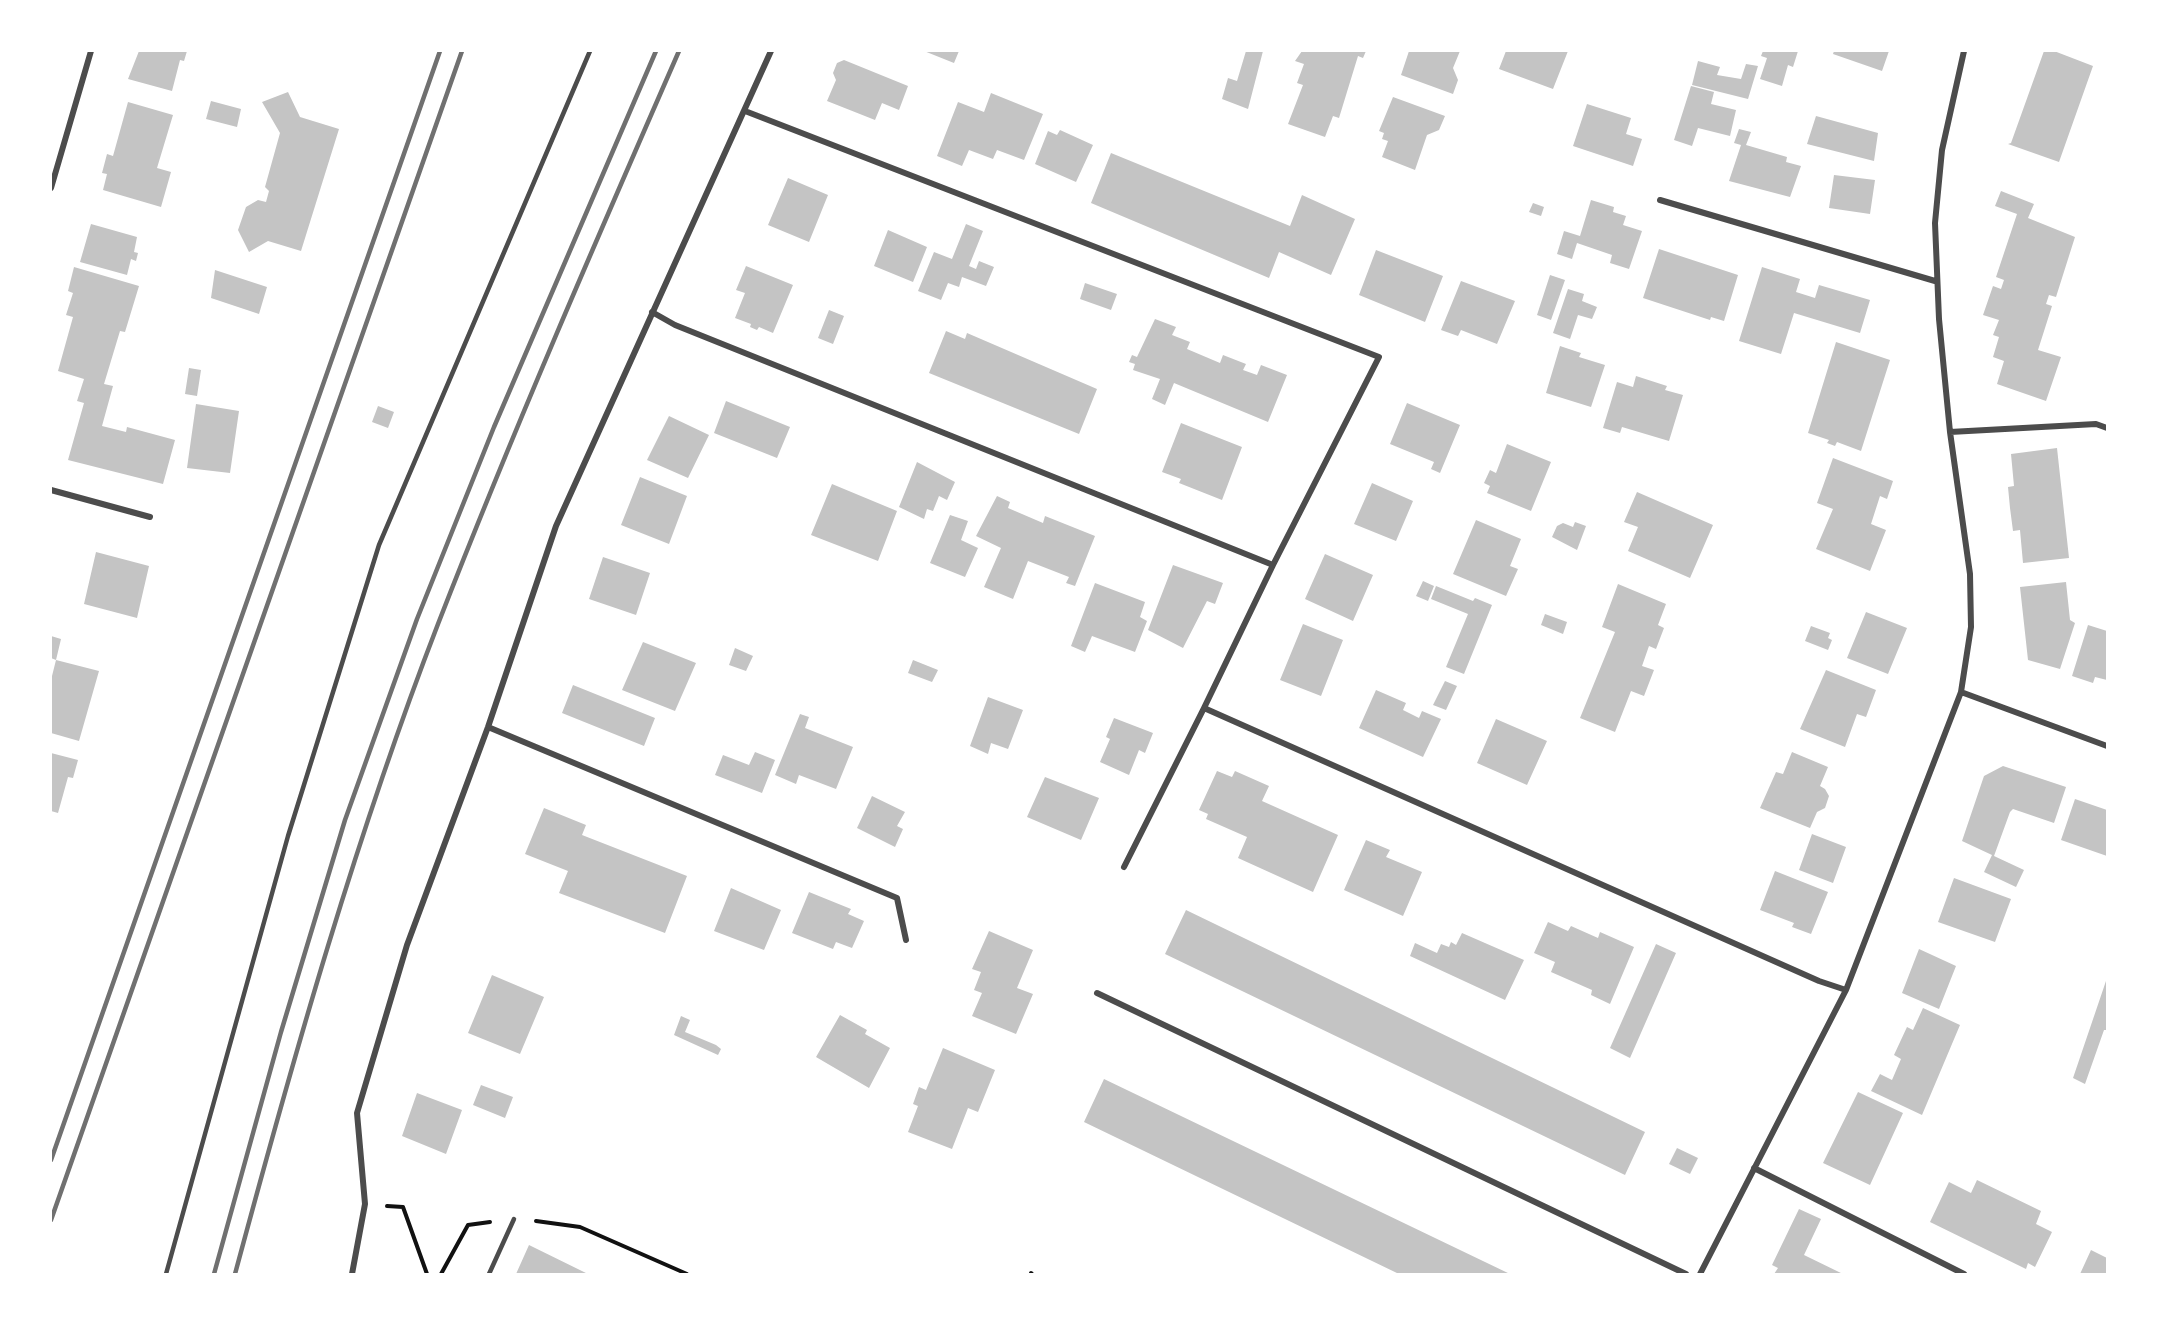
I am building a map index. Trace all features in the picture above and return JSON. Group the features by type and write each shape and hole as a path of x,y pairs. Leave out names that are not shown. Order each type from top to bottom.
{"street":[{"path":"51,188 91,51"},
{"path":"352,1274 365,1203 357,1113 407,945 488,727 556,526 771,51"},
{"path":"1700,1274 1846,990 1961,692 1971,627 1970,574 1950,432 1935,281 1935,223 1942,150 1964,51"},
{"path":"745,111 1379,357 1124,867"},
{"path":"1660,200 1935,281"},
{"path":"652,312 697,334 1273,565"},
{"path":"1950,432 2096,424 2107,428"},
{"path":"51,490 150,517"},
{"path":"1961,692 2107,746"},
{"path":"1204,708 1819,981 1846,990"},
{"path":"488,727 897,898 906,940"},
{"path":"1097,993 1686,1274"},
{"path":"1755,1168 1964,1274"}],"lane":[{"path":"166,1274 288,836 379,545 590,51"},
{"path":"489,1274 514,1219"}],"path":[{"path":"365,1203 403,1207 427,1274"},
{"path":"441,1274 468,1225 514,1219 579,1227 687,1274"}],"building":[{"path":"139,51 187,51 184,61 180,60 172,91 128,79"},
{"path":"924,51 959,51 954,63"},
{"path":"1246,51 1263,51 1248,109 1222,99 1228,78 1237,81"},
{"path":"1302,51 1366,51 1363,58 1358,56 1339,118 1333,116 1325,137 1288,124 1303,85 1297,83 1304,64 1295,61"},
{"path":"1409,51 1460,51 1453,68 1458,80 1453,94 1401,75"},
{"path":"1506,51 1568,51 1553,89 1499,69"},
{"path":"1763,51 1798,51 1793,67 1788,65 1782,86 1760,79 1767,58 1761,56"},
{"path":"1834,51 1889,51 1882,71 1833,54"},
{"path":"2044,51 2054,51 2093,66 2059,162 2008,144 2011,143"},
{"path":"844,60 908,86 899,110 882,103 875,120 827,101 836,80 833,73 837,63"},
{"path":"1698,61 1720,67 1717,75 1741,79 1746,64 1758,66 1748,99 1692,85"},
{"path":"1691,86 1714,92 1711,104 1736,110 1730,136 1698,128 1692,146 1674,140"},
{"path":"288,92 300,117 339,129 301,251 268,241 249,252 238,230 246,207 258,200 266,202 269,191 265,187 280,133 262,102"},
{"path":"991,93 1043,114 1024,160 997,150 993,159 969,150 962,166 937,156 958,102 984,112"},
{"path":"1393,97 1445,116 1439,130 1427,135 1415,170 1382,157 1388,141 1382,139 1384,133 1379,131"},
{"path":"211,101 241,109 237,127 206,119"},
{"path":"128,102 173,115 157,168 171,172 161,207 103,190 107,174 102,173 107,154 113,156"},
{"path":"1587,104 1631,118 1626,134 1642,139 1633,166 1573,146"},
{"path":"1816,116 1878,133 1874,161 1807,144"},
{"path":"1739,129 1751,132 1746,145 1787,157 1786,162 1801,166 1790,197 1729,181 1741,145 1734,143"},
{"path":"1060,130 1093,145 1076,182 1035,164 1048,131 1057,135"},
{"path":"1111,153 1290,226 1302,195 1355,219 1331,275 1279,252 1269,278 1091,203"},
{"path":"1834,175 1875,180 1870,214 1829,208"},
{"path":"788,178 828,195 809,242 768,225"},
{"path":"2001,191 2034,204 2028,218 2075,237 2056,297 2049,295 2046,304 2052,306 2038,350 2061,357 2046,401 1997,384 2004,361 1993,357 1999,337 1993,335 1999,320 1983,315 1993,286 2001,289 2004,280 1996,277 2017,214 1995,206"},
{"path":"1591,200 1614,207 1613,212 1626,216 1623,225 1642,231 1629,269 1610,263 1612,255 1577,243 1572,259 1557,254 1564,231 1580,236"},
{"path":"1533,203 1544,207 1541,216 1529,212"},
{"path":"91,224 137,237 134,252 138,253 136,261 131,259 127,275 80,262"},
{"path":"966,224 983,231 969,266 976,269 979,261 994,267 986,286 962,277 959,287 948,283 941,300 918,291 934,252 952,259"},
{"path":"888,230 927,247 913,282 874,266"},
{"path":"1659,249 1738,275 1724,321 1711,317 1710,320 1643,298"},
{"path":"1376,250 1443,276 1425,322 1359,295"},
{"path":"746,266 793,285 773,333 759,327 757,330 750,327 751,324 735,318 745,293 736,290"},
{"path":"74,267 139,286 125,332 120,331 104,384 113,386 102,426 126,432 127,427 175,440 163,484 68,460 84,403 77,401 84,379 58,371 73,317 66,315 73,293 68,291"},
{"path":"1762,267 1800,279 1796,292 1815,298 1819,285 1870,300 1860,333 1794,313 1781,354 1739,341"},
{"path":"215,270 267,287 259,314 211,298"},
{"path":"1550,275 1565,280 1551,320 1537,315"},
{"path":"1461,281 1515,301 1497,344 1461,330 1458,336 1441,330"},
{"path":"1085,283 1117,294 1111,310 1080,299"},
{"path":"1568,289 1584,294 1582,301 1597,307 1592,319 1578,315 1570,339 1553,333"},
{"path":"829,310 844,316 833,344 818,338"},
{"path":"1155,319 1176,327 1172,335 1190,342 1187,349 1220,363 1223,355 1246,364 1243,370 1257,375 1261,365 1287,375 1268,422 1174,383 1165,405 1152,399 1160,379 1133,370 1135,364 1129,362 1132,355 1137,357"},
{"path":"946,331 965,339 967,333 1097,389 1079,434 929,373"},
{"path":"1836,342 1890,360 1861,451 1837,442 1835,446 1827,443 1829,440 1808,433"},
{"path":"1560,346 1581,353 1579,357 1605,365 1591,407 1546,393"},
{"path":"189,368 201,370 197,396 185,394"},
{"path":"1636,376 1667,386 1665,390 1683,395 1669,441 1622,427 1620,433 1603,428 1617,382 1633,387"},
{"path":"726,401 790,427 777,458 714,433"},
{"path":"1407,403 1460,425 1440,473 1431,469 1434,462 1390,444"},
{"path":"196,404 239,411 230,473 187,468"},
{"path":"378,406 394,412 388,428 372,422"},
{"path":"669,416 709,435 688,478 647,460"},
{"path":"1181,423 1242,447 1222,500 1179,483 1181,479 1162,472"},
{"path":"1507,444 1551,462 1531,511 1487,493 1490,486 1484,483 1490,470 1496,473"},
{"path":"2057,448 2069,558 2023,563 2020,530 2013,531 2010,508 2008,487 2014,486 2011,454"},
{"path":"1833,458 1893,481 1887,499 1880,496 1871,524 1886,530 1870,571 1816,549 1833,509 1817,503"},
{"path":"917,462 955,482 947,500 939,496 933,511 927,509 924,519 899,507"},
{"path":"640,477 687,496 669,544 621,525"},
{"path":"1372,483 1413,501 1396,541 1354,524"},
{"path":"832,484 897,511 878,561 811,535"},
{"path":"1637,492 1713,525 1690,578 1628,551 1638,527 1624,522"},
{"path":"997,496 1010,502 1008,508 1043,523 1045,516 1095,536 1075,586 1066,583 1069,577 1028,561 1013,599 984,587 1001,548 976,536"},
{"path":"950,515 968,521 961,540 978,548 965,577 930,563"},
{"path":"1476,520 1521,539 1510,566 1518,569 1506,596 1453,574"},
{"path":"1575,522 1586,526 1577,550 1552,537 1557,526 1563,523 1573,527"},
{"path":"96,552 149,566 137,618 84,604"},
{"path":"1325,554 1373,575 1353,621 1305,599"},
{"path":"603,557 650,573 636,615 589,599"},
{"path":"1173,565 1223,583 1215,604 1207,601 1183,648 1148,630"},
{"path":"1423,581 1434,586 1428,601 1416,596"},
{"path":"2066,582 2070,620 2075,623 2060,669 2028,660 2020,587"},
{"path":"1095,583 1145,602 1140,617 1147,621 1135,652 1092,636 1085,652 1071,646"},
{"path":"1618,584 1666,604 1658,625 1664,628 1656,649 1649,646 1642,666 1654,670 1644,696 1631,691 1615,732 1580,718 1615,632 1602,627"},
{"path":"1436,586 1473,601 1475,598 1492,605 1464,674 1446,667 1468,614 1431,599"},
{"path":"1866,612 1907,628 1888,674 1847,658"},
{"path":"1545,614 1567,622 1563,634 1541,625"},
{"path":"1303,624 1343,640 1321,696 1280,680"},
{"path":"2088,625 2107,631 2107,680 2095,677 2093,683 2072,676"},
{"path":"1811,626 1830,633 1828,638 1832,640 1828,650 1805,641"},
{"path":"51,636 61,639 56,660 51,658"},
{"path":"643,642 696,663 675,711 622,690"},
{"path":"735,648 753,656 746,671 729,665"},
{"path":"56,660 99,671 79,741 51,733 51,680"},
{"path":"913,660 938,670 932,682 908,673"},
{"path":"1826,670 1876,690 1866,717 1857,714 1845,747 1800,729"},
{"path":"1445,681 1457,686 1446,710 1433,705"},
{"path":"573,685 655,718 644,746 562,713"},
{"path":"1376,690 1406,703 1403,710 1419,718 1422,711 1441,719 1423,757 1359,728"},
{"path":"988,697 1023,710 1008,749 991,743 988,754 970,746"},
{"path":"800,714 809,717 805,728 853,747 836,789 799,775 796,784 775,775"},
{"path":"1114,718 1153,733 1145,753 1139,750 1129,775 1100,762 1110,739 1106,737"},
{"path":"1496,719 1547,741 1527,785 1477,763"},
{"path":"755,752 775,760 762,793 715,775 723,755 749,765"},
{"path":"1792,752 1828,767 1820,786 1829,796 1825,808 1817,812 1810,828 1760,808 1776,772 1783,774"},
{"path":"51,753 78,760 73,778 68,777 58,813 51,811"},
{"path":"2003,766 2066,787 2054,823 2013,809 2010,812 1994,856 2024,870 2016,887 1984,872 1992,855 1962,841 1984,776"},
{"path":"1217,771 1232,777 1235,771 1269,786 1262,801 1338,835 1313,892 1238,858 1247,837 1206,819 1208,814 1199,810"},
{"path":"1045,777 1099,798 1081,840 1027,817"},
{"path":"872,796 905,812 897,826 903,829 895,847 857,828"},
{"path":"2075,799 2107,810 2107,856 2061,840"},
{"path":"544,808 586,825 582,835 687,876 665,933 559,893 568,871 525,854"},
{"path":"1812,834 1846,847 1833,883 1799,870"},
{"path":"1366,840 1390,850 1386,857 1422,872 1403,916 1344,890"},
{"path":"1775,871 1828,892 1811,934 1792,927 1794,923 1760,910"},
{"path":"1954,878 2011,899 1995,942 1938,922"},
{"path":"731,888 781,910 764,950 714,931"},
{"path":"809,892 851,909 848,914 864,921 852,948 836,942 833,949 792,933"},
{"path":"1186,910 1645,1132 1625,1175 1165,954"},
{"path":"1548,922 1568,931 1571,926 1598,938 1600,932 1634,947 1610,1004 1591,995 1592,990 1551,972 1555,962 1534,953"},
{"path":"989,931 1033,950 1017,988 1033,994 1016,1034 972,1016 982,993 974,990 981,972 972,969"},
{"path":"1462,933 1524,960 1505,1000 1410,956 1415,943 1437,953 1441,944 1449,947 1451,942 1456,945"},
{"path":"1656,944 1676,953 1630,1058 1610,1048"},
{"path":"1919,949 1956,966 1939,1009 1902,993"},
{"path":"492,975 544,997 520,1054 468,1033"},
{"path":"2107,978 2107,1030 2104,1030 2085,1084 2073,1078"},
{"path":"1923,1008 1960,1025 1922,1115 1871,1091 1880,1074 1892,1080 1901,1059 1894,1055 1907,1027 1913,1030"},
{"path":"840,1015 867,1030 865,1034 890,1048 869,1088 816,1057"},
{"path":"681,1016 690,1020 685,1032 716,1045 721,1049 718,1055 674,1035"},
{"path":"943,1048 995,1070 978,1112 968,1108 952,1149 908,1132 918,1106 913,1104 919,1087 926,1090"},
{"path":"1104,1079 1510,1274 1399,1274 1084,1122"},
{"path":"481,1085 513,1097 505,1118 473,1105"},
{"path":"1858,1092 1903,1113 1870,1185 1823,1163"},
{"path":"417,1093 462,1110 446,1154 402,1136"},
{"path":"1677,1148 1698,1158 1690,1174 1669,1164"},
{"path":"1977,1180 2041,1211 2036,1224 2052,1232 2035,1267 2028,1263 2026,1269 1930,1222 1949,1182 1971,1193"},
{"path":"1799,1209 1821,1219 1804,1255 1843,1274 1774,1274 1778,1268 1772,1265"},
{"path":"529,1245 588,1274 516,1274"},
{"path":"2091,1250 2107,1258 2107,1274 2080,1274"}],"railway":[{"path":"51,1160 440,51"},
{"path":"51,1220 462,51"},
{"path":"214,1274 281,1032 345,820 417,619 494,427 656,51"},
{"path":"235,1274 328,946 408,704 466,552 525,408 679,51"}]}
